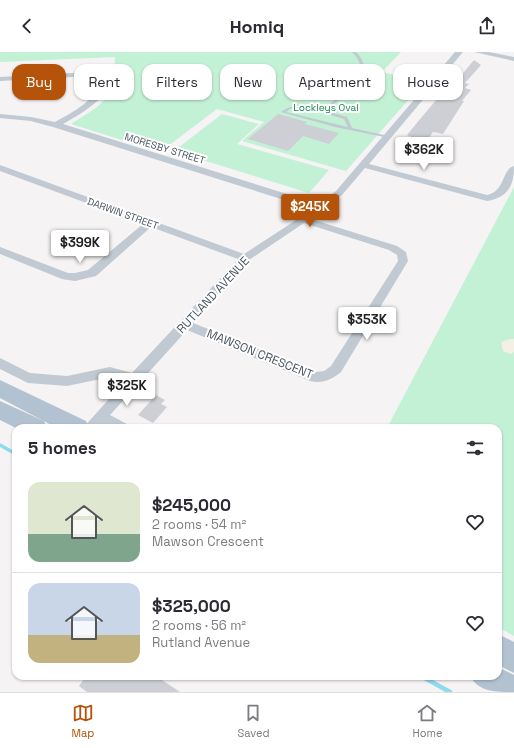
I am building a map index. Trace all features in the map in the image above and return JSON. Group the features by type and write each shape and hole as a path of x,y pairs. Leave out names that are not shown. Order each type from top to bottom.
{"main road":[{"path":"0,388 70,424"},
{"path":"0,410 28,424"},
{"path":"502,651 514,658"},
{"path":"492,680 514,692"}],"street":[{"name":"RUTLAND AVENUE","path":"94,424 245,258 304,220 339,194 459,52"},
{"path":"478,52 514,59"},
{"path":"0,79 90,74 105,78 100,95 91,103 56,125"},
{"name":"MORESBY STREET","path":"0,116 31,119 56,125 321,208"},
{"path":"364,165 478,197 495,198 501,194 514,169"},
{"name":"DARWIN STREET","path":"0,168 245,258"},
{"name":"MAWSON CRESCENT","path":"185,324 315,377 327,376 336,369 403,261 402,254 393,248 304,220"},
{"path":"0,250 66,276 75,277 92,273 150,223"},
{"path":"0,364 28,378 67,380 110,372 135,379"},
{"path":"100,417 114,424"}],"lane":[{"path":"324,112 362,75 363,70 361,60 354,52"},
{"path":"350,128 346,118 306,107 287,108 283,112 350,128 388,137"}],"green space":[{"name":"Lockleys Oval","path":"0,52 401,52 385,69 385,64 284,64 284,100 385,100 385,73 393,75 393,100 408,100 346,171 242,141 264,122 217,109 160,152 71,124 96,108 104,100 134,100 134,64 115,64 115,57 0,62"},
{"path":"222,114 259,124 237,144 329,170 309,193 174,151"},
{"path":"514,187 514,636 502,629 502,424 389,424"}],"sand":[{"path":"514,339 514,352 511,354 503,351 501,342"}],"building":[{"path":"474,60 481,65 465,83 469,84 465,88 471,90 463,100 463,73"},
{"path":"436,100 464,101 443,134 433,132 413,160 396,155 411,137 407,135"},
{"path":"278,114 307,122 305,124 339,133 329,144 303,136 288,151 248,139"},
{"path":"156,395 165,400 161,404 167,407 153,423 138,415"},
{"path":"83,680 162,680 180,692 87,692 79,686"}],"waterway":[{"path":"0,445 12,452"},
{"path":"428,680 450,692"}]}
